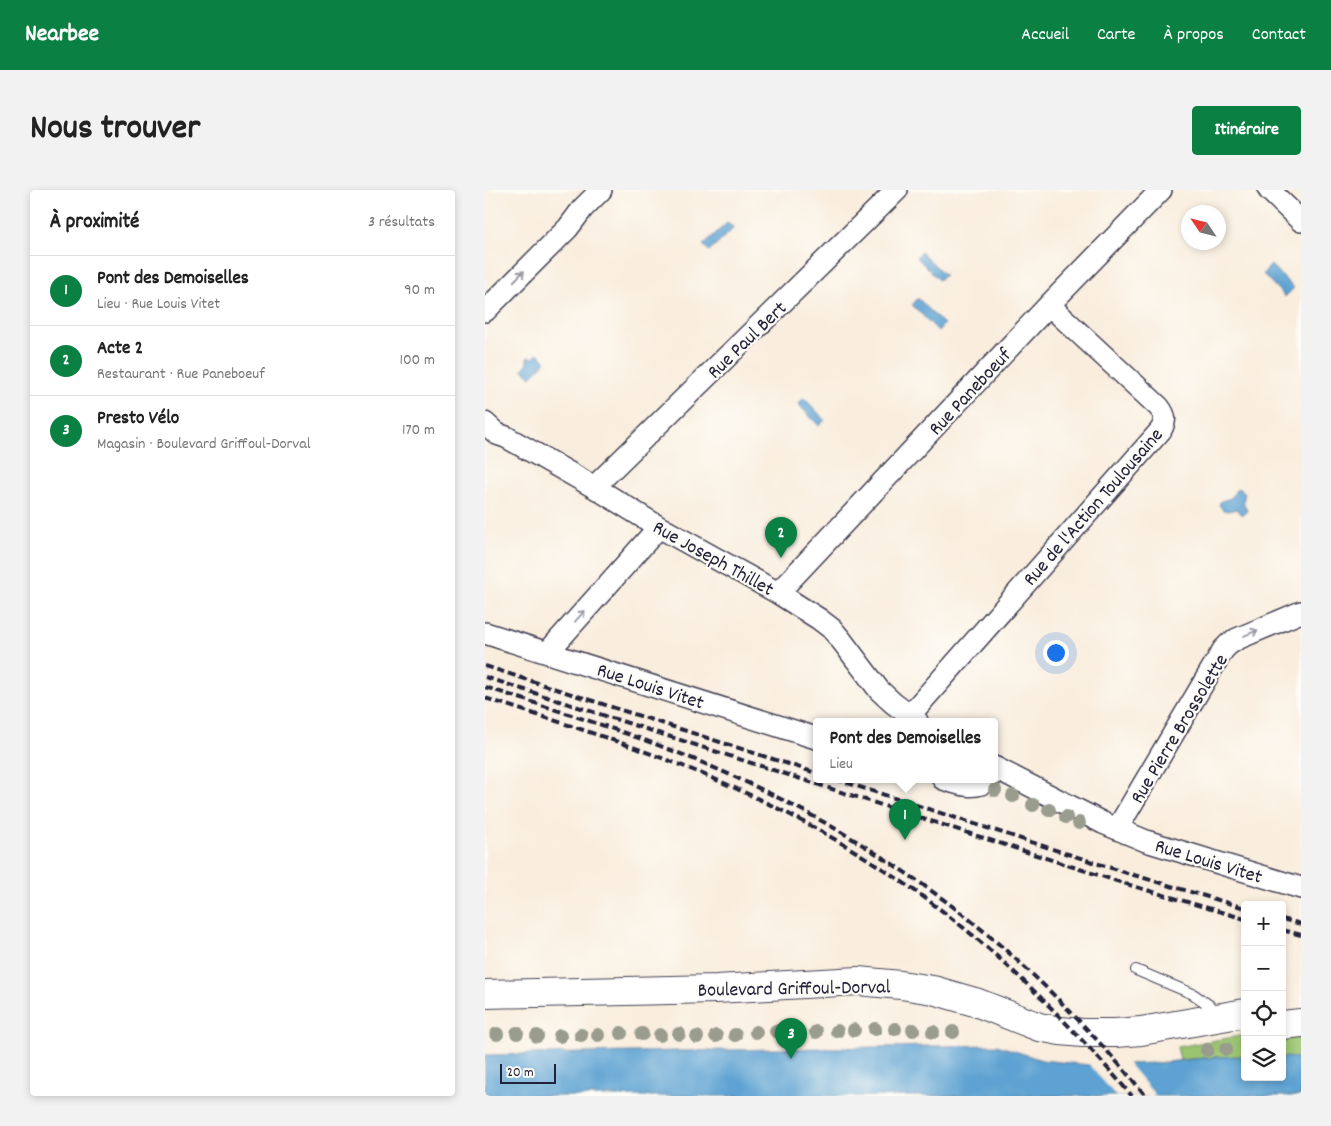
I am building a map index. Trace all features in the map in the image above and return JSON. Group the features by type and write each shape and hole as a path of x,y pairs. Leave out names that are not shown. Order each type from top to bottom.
{"main road":[{"name":"Boulevard Griffoul-Dorval","path":"485,994 716,988 858,981 933,990 978,1003 1039,1027 1083,1033 1141,1031 1241,1013"},
{"name":"Boulevard Griffoul-Dorval","path":"485,1008 859,997 928,1006 1032,1040 1073,1048 1112,1048 1167,1043 1241,1031"},
{"path":"1286,1006 1301,1005"},
{"path":"1286,1025 1301,1023"}],"street":[{"path":"485,311 568,228 583,208 601,190"},
{"name":"Rue Paul Bert","path":"594,487 897,190"},
{"name":"Rue Paneboeuf","path":"778,593 1049,305 1161,190"},
{"path":"1269,190 1301,221"},
{"name":"Rue de l'Action Toulousaine","path":"914,718 1161,430 1165,422 1165,414 1159,407 1049,305"},
{"name":"Rue Joseph Thillet","path":"489,433 506,437 594,487 659,527 778,593 819,619 831,629 848,649 879,690 912,718"},
{"path":"548,652 659,527"},
{"name":"Rue Pierre Brossolette","path":"1117,830 1223,650 1237,639 1301,612"},
{"name":"Rue Louis Vitet","path":"485,633 813,737"},
{"path":"998,774 1117,830"},
{"path":"956,783 965,786 977,786 985,783"},
{"name":"Rue Louis Vitet","path":"1117,830 1301,888"}],"lane":[{"path":"1136,970 1193,994 1209,1005 1216,1018"}],"green space":[{"path":"1301,1029 1301,1058 1286,1057 1286,1030"},
{"path":"1241,1036 1241,1056 1180,1060 1177,1047"}],"water":[{"path":"728,222 734,228 709,251 703,245"},
{"path":"921,252 945,275 939,280 916,257"},
{"path":"1271,265 1294,288 1285,297 1263,274"},
{"path":"918,298 944,324 938,331 912,305"},
{"path":"538,353 546,361 531,377 522,369 527,364 527,358 534,358"},
{"path":"804,398 825,420 819,426 798,404"},
{"path":"1238,489 1241,489 1245,494 1244,504 1247,509 1246,513 1241,514 1237,509 1223,510 1219,505 1221,501 1231,498"},
{"path":"997,1045 1042,1060 1089,1065 1156,1063 1241,1056 1241,1081 1286,1081 1286,1057 1301,1058 1301,1096 485,1096 485,1055"}],"pier":[{"path":"1126,1061 1156,1096 1116,1096 1087,1062"}],"railway":[{"path":"485,666 813,772"},
{"path":"485,677 813,783"},
{"path":"485,687 627,734 710,766 808,813 871,850 931,890 1010,954 1081,1023 1146,1096"},
{"path":"485,698 623,744 705,775 781,810 855,851 925,898 991,951 1064,1021 1132,1096"},
{"path":"813,783 1123,883 1241,918"},
{"path":"847,783 1127,873 1241,907"},
{"path":"1286,920 1301,924"},
{"path":"1286,931 1301,935"}],"place":[{"name":"Acte 2","path":"781,558"},
{"name":"Pont des Demoiselles","path":"905,840"},
{"name":"Presto Vélo","path":"791,1059"}]}
